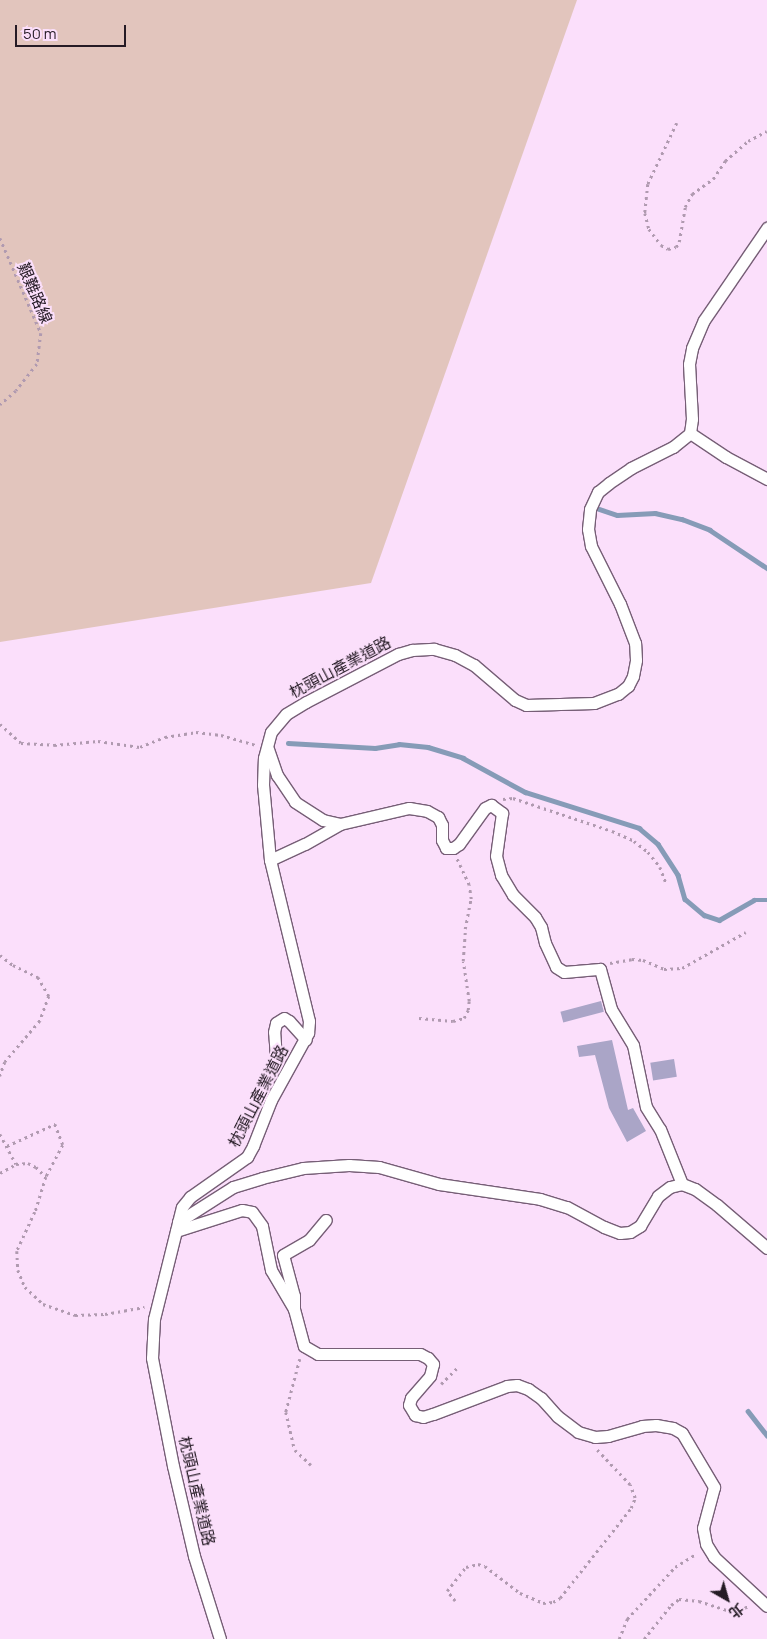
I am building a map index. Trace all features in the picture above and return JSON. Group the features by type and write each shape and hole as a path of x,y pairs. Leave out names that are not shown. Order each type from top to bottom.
{"street":[{"path":"767,228 704,320 692,348 689,364 692,419 690,433 726,457 767,479"},
{"path":"753,249 767,243"},
{"name":"枕頭山產業道路","path":"220,1639 194,1556 173,1466 152,1358 158,1305 182,1207 190,1197 247,1157 271,1100 306,1040 309,1021 270,860 263,786 267,748 271,732 286,714 398,654 412,650 434,649 455,655 474,665 515,700 526,705 594,704 618,694 628,686 633,676 636,660 635,643 620,604 591,546 588,528 590,508 598,492 609,483 631,468 673,447 690,433"},
{"path":"267,748 277,775 295,802 323,820 340,824"},
{"path":"270,860 305,844 340,824 408,808 427,811 438,817 442,825 442,840 446,848 453,848 460,844 485,808 495,807 502,813 496,856 500,875 514,895 535,917 541,927 550,957 556,967 564,972 600,969 611,1009 633,1045 646,1107 660,1129 682,1184"},
{"path":"276,1058 274,1032 276,1023 284,1018 306,1040"},
{"path":"177,1227 232,1187 303,1168 340,1165 379,1167 439,1184 540,1199 567,1207 604,1227 620,1233 630,1232 640,1226 658,1196 670,1187 682,1184 695,1189 717,1205 767,1248"},
{"path":"177,1227 242,1210 252,1212 262,1226 271,1270 294,1308"},
{"path":"326,1220 309,1240 284,1255 294,1296 294,1308 304,1346 318,1354 420,1354 428,1358 433,1364 433,1370 411,1398 409,1405 415,1414 423,1416 507,1386 517,1385 528,1389 541,1398 557,1416 578,1432 608,1436 642,1426 656,1425 673,1428 682,1433 714,1487 703,1528 710,1549 729,1572 757,1595 767,1606"}],"path":[{"path":"677,123 648,184 645,213 649,229 661,245 668,249 676,247 679,242 684,207 692,194 713,179 725,161 748,141 767,131"},
{"name":"艱難路線","path":"0,238 41,333 37,364 16,391 0,405"},
{"path":"0,724 21,743 54,745 98,741 140,747 165,737 196,732 222,735 267,748"},
{"path":"495,807 501,800 513,798 612,831 634,841 648,852 660,867 666,883"},
{"path":"419,1018 453,1021 464,1018 468,1010 469,1001 463,961 465,929 471,900 469,885 453,848"},
{"path":"600,969 615,961 632,959 643,960 664,969 682,968 746,932"},
{"path":"0,955 13,965 38,977 49,996 40,1021 5,1062 0,1076"},
{"path":"7,1146 55,1124 63,1145 46,1177 35,1212 17,1252 18,1270 25,1287 43,1304 75,1315 105,1314 158,1305"},
{"path":"0,1134 16,1164"},
{"path":"0,1173 16,1164 28,1163 36,1167 46,1177"},
{"path":"304,1346 286,1412 295,1450 310,1464"},
{"path":"455,1601 447,1591 466,1567 478,1564 486,1566 520,1593 543,1603 553,1602 560,1598 631,1508 635,1498 630,1485 603,1460 590,1435"},
{"path":"619,1639 628,1619 674,1567 690,1556 710,1549"},
{"path":"644,1639 671,1605 679,1599 689,1598 729,1611 739,1611 747,1608 757,1595"}],"shaded area":[{"path":"0,0 577,0 371,583 0,642"}],"building":[{"path":"601,1001 604,1012 563,1022 560,1012"},
{"path":"612,1040 628,1110 633,1108 646,1131 627,1142 609,1108 595,1055 579,1057 577,1046"},
{"path":"674,1059 677,1077 653,1081 650,1063"}],"waterway":[{"path":"599,509 617,515 655,513 682,519 710,530 767,568"},
{"path":"288,743 375,748 399,744 428,747 463,758 525,792 639,828 658,844 678,875 685,899 704,915 719,920 754,900 767,900"},
{"path":"748,1411 767,1435"}]}
